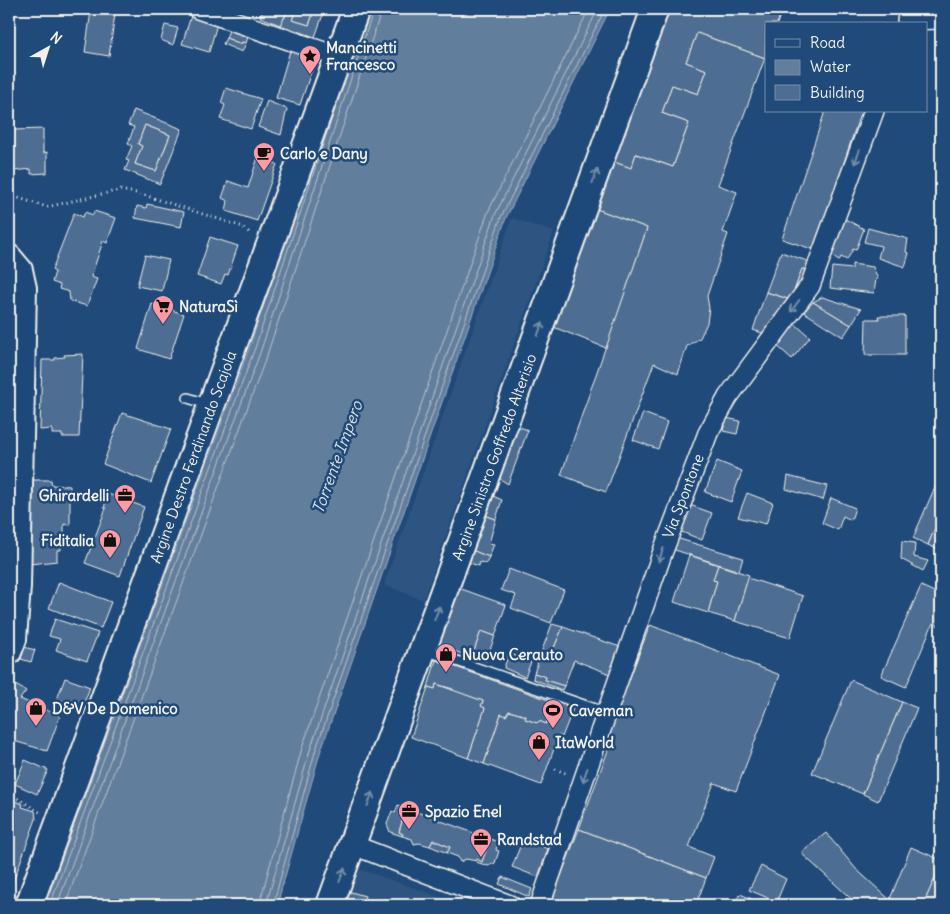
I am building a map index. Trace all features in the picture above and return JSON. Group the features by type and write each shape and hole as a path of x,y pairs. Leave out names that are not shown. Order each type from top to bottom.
{"main road":[{"name":"Argine Destro Ferdinando Scajola","path":"28,905 356,9"},
{"name":"Argine Sinistro Goffredo Alterisio","path":"330,905 655,9"}],"street":[{"path":"198,9 339,57"},
{"path":"909,18 941,19"},
{"name":"Via Spontone","path":"540,905 686,488 708,432 728,397 810,286 874,112"},
{"path":"9,257 20,270 24,288 18,587 14,639 9,652"},
{"path":"353,844 510,905"}],"lane":[{"path":"188,398 212,406"},
{"path":"424,649 607,713"}],"path":[{"path":"9,195 47,207 120,190 141,194 243,227 251,234 249,241"},
{"path":"9,793 42,813 60,821"}],"shaded area":[{"path":"512,218 554,232 423,600 384,585"},
{"path":"351,866 463,905 337,905"}],"water":[{"name":"Torrente Impero","path":"363,9 610,9 506,218 320,753 277,905 45,905 250,346"}],"building":[{"path":"264,9 289,9 280,25 260,17"},
{"path":"289,9 315,9 309,25 292,20 294,15 288,12"},
{"path":"315,9 325,9 315,37 280,25 288,12 294,15 292,20 309,25"},
{"path":"667,9 782,9 778,22 765,22 765,58 697,33 686,62 707,70 698,94 672,85 662,113 689,123 673,167 636,154 631,168 611,161"},
{"path":"91,11 115,14 109,56 85,52"},
{"path":"191,16 217,24 209,52 182,44"},
{"path":"232,22 251,29 246,43 242,42 241,44 226,38"},
{"path":"165,25 178,28 173,45 161,40"},
{"path":"697,33 765,58 718,185 737,192 723,232 728,234 707,296 709,308 707,323 700,338 687,346 678,374 654,363 606,492 561,475 647,228 594,208 611,161 631,168 636,154 673,167 689,123 662,113 672,85 698,94 707,70 686,62"},
{"path":"226,38 241,44 242,42 246,43 242,52 223,44"},
{"path":"292,44 317,54 300,105 276,98"},
{"path":"226,88 261,99 251,129 220,119 225,105 221,103"},
{"path":"267,101 287,109 281,135 258,127"},
{"path":"134,110 182,129 160,184 125,170 129,161 126,160 132,146 128,144 134,127 128,125","holes":["145,125 170,135 156,171 135,164 142,146 138,144"]},
{"path":"825,112 861,112 815,250 782,239"},
{"path":"145,125 170,135 156,171 135,164 142,146 138,144"},
{"path":"43,129 43,153 47,152 47,173 31,174 31,169 14,171 14,130"},
{"path":"258,157 277,164 257,221 226,211 228,201 222,198 228,181 248,188"},
{"path":"147,204 184,212 181,227 135,218 137,206 146,208"},
{"path":"594,208 647,228 606,348 551,326"},
{"path":"94,211 116,218 107,243 103,241 91,277 97,279 87,306 70,301 69,292 59,289 60,285 52,282 55,272 52,270 74,213 83,217 85,212 93,215"},
{"path":"845,219 864,229 856,250 853,249 847,260 841,257 839,261 828,254"},
{"path":"868,228 908,239 906,252 909,253 905,267 878,258 881,246 864,242"},
{"path":"210,237 238,246 228,275 225,274 221,284 197,276"},
{"path":"781,252 810,262 807,270 802,269 791,300 766,292"},
{"path":"145,255 169,260 162,291 137,286"},
{"path":"852,264 873,267 878,279 876,279 874,293 830,288 832,267 852,269"},
{"path":"802,269 807,270 796,299 792,297"},
{"path":"766,292 788,299 783,313 765,334 753,330"},
{"path":"822,297 861,309 851,325 813,302"},
{"path":"813,302 851,325 843,337 804,312"},
{"path":"152,304 184,314 169,359 138,349"},
{"path":"878,316 905,316 905,355 865,355 866,319 879,319"},
{"path":"793,322 810,337 792,359 775,344"},
{"path":"83,354 79,437 62,437 62,434 52,434 52,429 40,430 42,360 55,360 55,358 65,357 64,355"},
{"path":"122,413 171,429 151,483 103,464"},
{"path":"643,413 667,422 658,449 633,440"},
{"path":"726,418 740,421 737,434 723,431"},
{"path":"514,425 528,430 508,484 497,477"},
{"path":"717,461 742,471 731,502 705,492"},
{"path":"941,473 941,514 928,545 913,538"},
{"path":"788,476 827,486 823,500 786,489"},
{"path":"29,480 51,480 52,485 70,486 70,525 64,524 64,535 61,535 61,550 57,550 57,561 30,564"},
{"path":"747,493 773,503 766,524 738,517"},
{"path":"108,494 144,507 120,576 85,563 106,508 104,508"},
{"path":"493,496 502,500 496,519 481,514 489,498"},
{"path":"831,498 855,508 851,520 843,516 838,530 822,523"},
{"path":"687,504 712,513 702,540 677,530"},
{"path":"481,514 496,519 489,543 494,544 489,557 469,549"},
{"path":"941,514 941,551 928,545"},
{"path":"676,538 743,558 739,571 672,549"},
{"path":"902,541 915,543 914,557 928,561 923,571 901,559"},
{"path":"469,549 489,557 486,564 480,562 479,566 464,561"},
{"path":"689,555 718,565 713,580 717,581 708,613 674,602"},
{"path":"718,565 749,575 735,621 708,613 717,581 713,580"},
{"path":"509,569 564,590 551,623 511,608 516,595 501,590"},
{"path":"748,578 803,596 790,638 735,621"},
{"path":"59,582 111,602 101,628 49,608"},
{"path":"921,586 941,595 941,627 933,623 906,687 881,676"},
{"path":"456,587 506,605 495,636 481,631 472,657 435,645"},
{"path":"55,619 98,633 87,661 56,650 60,639 49,636"},
{"path":"552,624 563,627 550,657 541,653"},
{"path":"650,625 780,675 736,791 714,783 689,847 714,857 706,878 579,829 610,745 605,743"},
{"path":"563,627 620,647 610,674 574,660 564,686 545,680 546,677 534,673 541,653 550,657"},
{"path":"481,631 495,636 486,661 472,657"},
{"path":"24,647 35,650 31,662 21,659"},
{"path":"509,653 531,662 525,677 504,668"},
{"path":"436,660 554,702 546,724 525,719 526,716 509,711 506,716 501,714 484,764 468,758 485,708 481,706 483,701 436,684 435,689 428,687"},
{"path":"534,673 546,677 545,680 564,686 562,690 533,679"},
{"path":"65,678 90,687 82,708 57,699"},
{"path":"851,680 902,702 863,794 812,773"},
{"path":"10,682 26,691 20,699 60,716 47,751 14,741 9,750"},
{"path":"436,684 483,701 481,706 485,708 468,758 411,737 428,687 435,689"},
{"path":"554,702 573,709 562,737 559,735 541,785 484,764 501,714 506,716 509,711 526,716 525,719 546,724"},
{"path":"902,702 917,708 878,801 863,794"},
{"path":"25,760 48,770 37,794 15,784"},
{"path":"9,799 23,804 22,807 35,811 36,819 9,893"},
{"path":"398,805 406,808 399,832 403,834 402,836 390,832 387,824 392,811 395,813"},
{"path":"406,808 490,839 482,862 466,859 460,862 458,857 447,853 450,847 433,840 430,846 419,843 414,844 412,839 402,836 403,834 399,832"},
{"path":"579,829 706,878 696,905 559,905 551,902"},
{"path":"826,833 856,869 889,899 884,905 858,905 801,853"},
{"path":"490,839 498,842 496,850 499,851 495,863 488,866 476,862 477,859 482,862"},
{"path":"523,839 548,849 538,877 512,867"},
{"path":"433,840 450,847 447,853 430,846"},
{"path":"911,847 941,860 941,865 923,905 905,905 890,899"},
{"path":"941,865 941,905 923,905 931,887"},
{"path":"761,866 786,879 776,903 783,905 765,905 768,898 749,890"},
{"path":"502,877 532,889 529,897 499,884"},
{"path":"344,890 365,896 362,905 338,905"},
{"path":"740,894 747,897 744,905 735,905"},
{"path":"747,897 765,905 744,905"}],"place":[{"name":"Mancinetti Francesco","path":"310,75"},
{"name":"Carlo e Dany","path":"264,172"},
{"name":"NaturaSì","path":"163,325"},
{"name":"Ghirardelli","path":"125,514"},
{"name":"Fiditalia","path":"110,559"},
{"name":"Nuova Cerauto","path":"446,673"},
{"name":"D&V De Domenico","path":"36,727"},
{"name":"Caveman","path":"553,729"},
{"name":"ItaWorld","path":"539,761"},
{"name":"Spazio Enel","path":"409,830"},
{"name":"Randstad","path":"481,858"}]}
